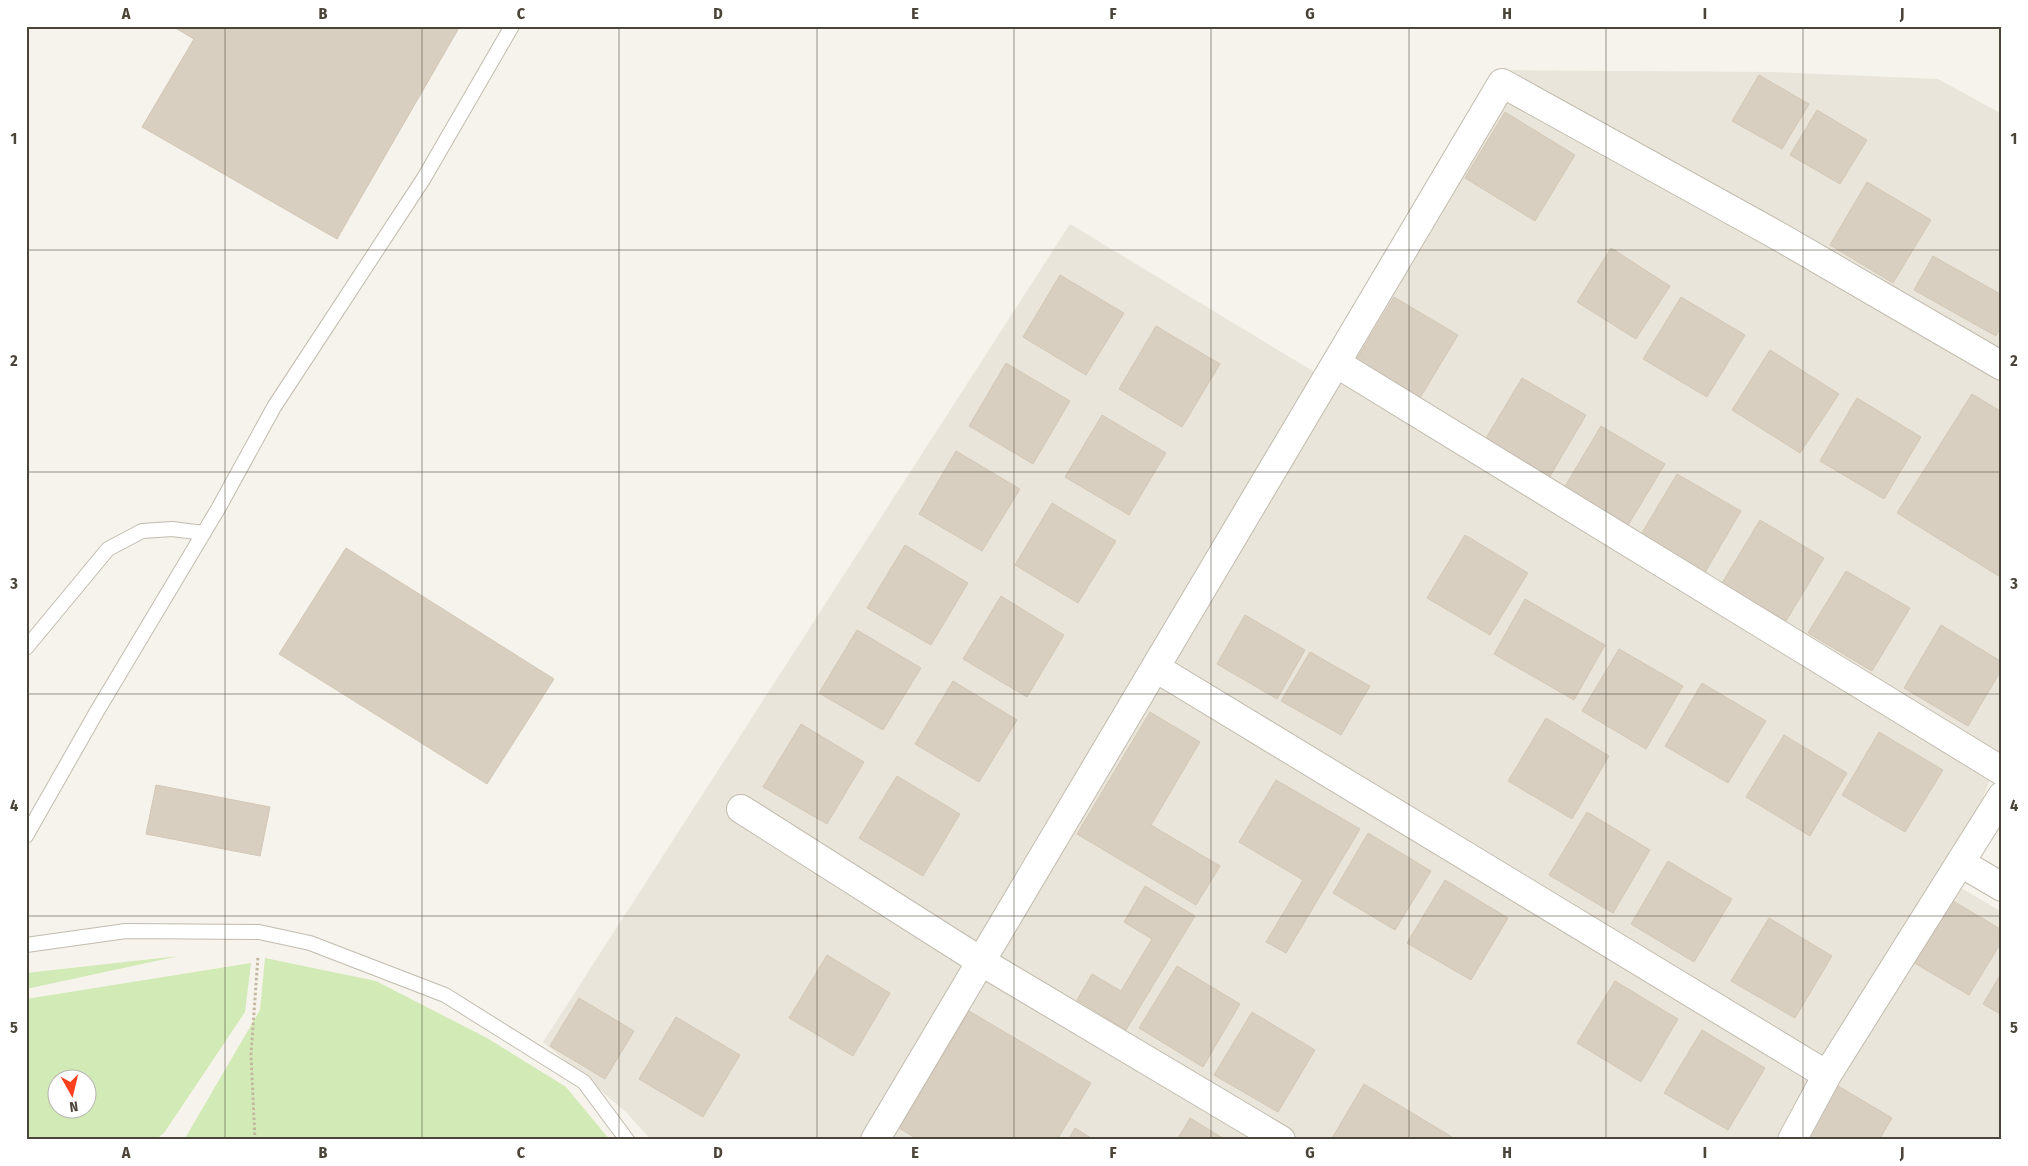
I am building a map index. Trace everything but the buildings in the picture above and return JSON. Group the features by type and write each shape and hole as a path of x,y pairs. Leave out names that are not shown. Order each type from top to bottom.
{"street":[{"path":"875,1140 1502,83 1780,237 2002,366"},
{"path":"1336,363 2002,771"},
{"path":"1156,668 1827,1075"},
{"path":"1792,1140 1827,1075 2002,796"},
{"path":"741,809 982,962 1281,1140"},
{"path":"1961,863 2002,887"}],"lane":[{"path":"26,836 96,713 204,533 274,407 424,178 512,26"},
{"path":"26,648 108,548 142,531 172,529 204,533"},
{"path":"26,945 126,931 259,932 310,943 445,995 584,1082 627,1140"}],"path":[{"path":"255,1140 251,1055 259,932"}],"shaded area":[{"path":"1499,70 1773,72 1938,79 2002,114 2002,758 1991,777 1951,882 2002,912 2002,1140 651,1140 626,1112 543,1042 1070,224 1316,373"}],"green space":[{"path":"179,956 26,989 26,973"},
{"path":"265,958 376,981 487,1038 566,1087 610,1140 184,1140 260,1010"},
{"path":"251,963 245,1012 164,1133 155,1140 26,1140 26,999"}]}
